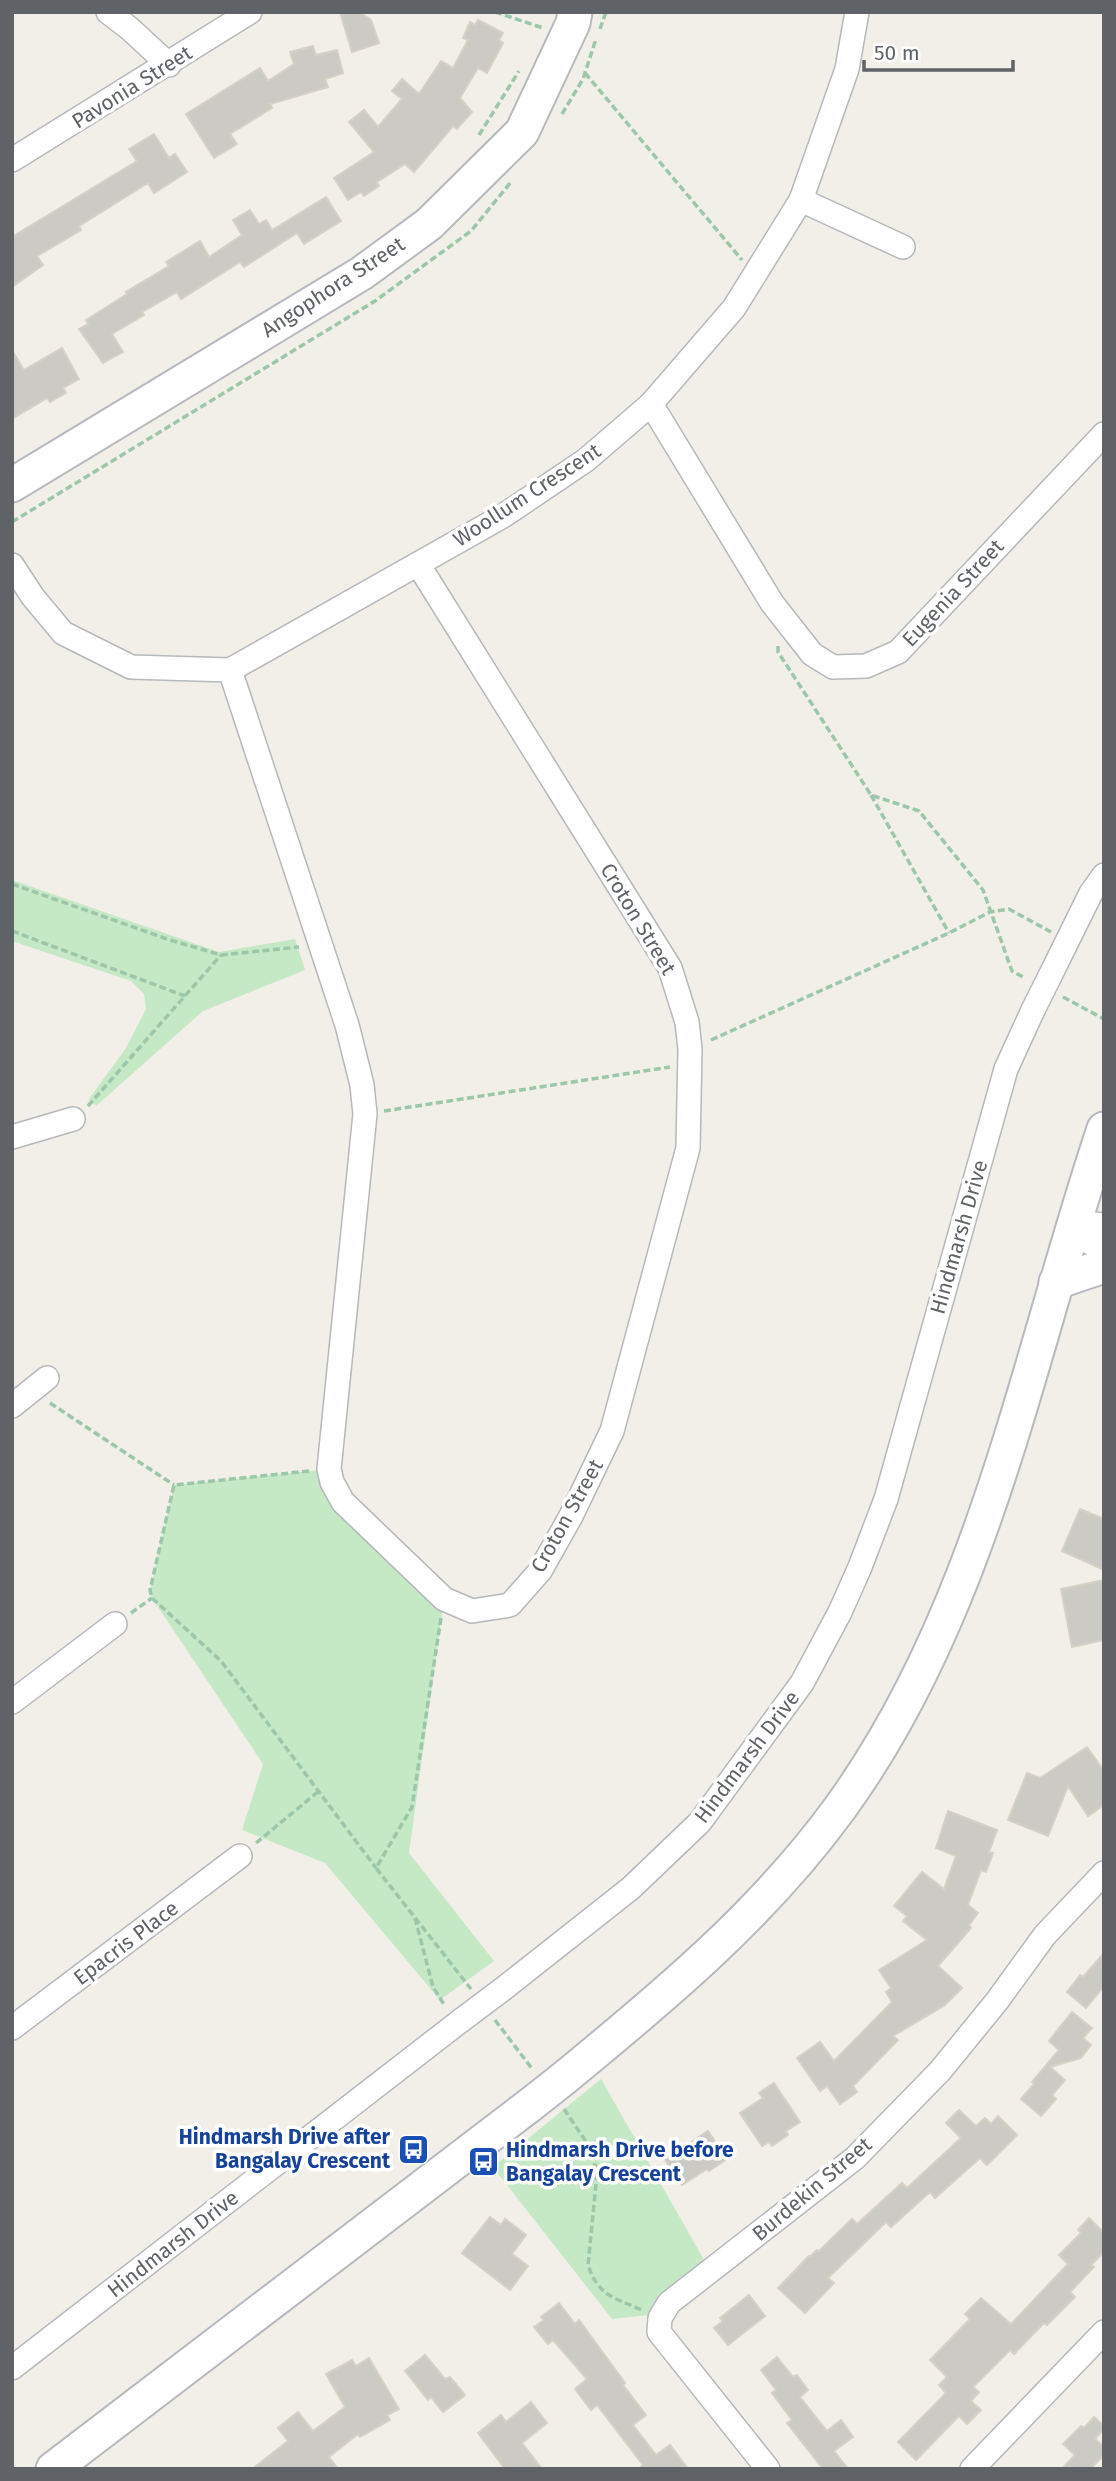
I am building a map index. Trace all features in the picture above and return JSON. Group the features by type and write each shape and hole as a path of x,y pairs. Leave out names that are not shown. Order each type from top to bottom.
{"main road":[{"name":"Angophora Street","path":"12,485 362,273 429,224 522,132 552,36"},
{"path":"53,2469 530,2105 654,2005 720,1945 784,1878 841,1807 890,1729 932,1651 967,1566 996,1482 1056,1282 1089,1223 1104,1129"},
{"path":"1056,1282 1104,1266"}],"street":[{"path":"108,12 169,65"},
{"name":"Pavonia Street","path":"12,160 169,65 250,12"},
{"name":"Woollum Crescent","path":"230,670 503,516 586,460 651,404 734,308 801,200 847,69 857,12"},
{"path":"801,200 903,247"},
{"name":"Eugenia Street","path":"651,404 777,608 812,654 833,667 866,666 898,652 1104,434"},
{"name":"Croton Street","path":"230,670 347,1025 362,1085 365,1114 329,1469 332,1482 343,1502 443,1599 472,1611 510,1605 540,1571 571,1516 612,1431 688,1148 690,1057 687,1022 670,968 418,564"},
{"path":"12,565 33,597 63,634 131,667 230,670"},
{"name":"Hindmarsh Drive","path":"12,2368 454,2017 503,1989 631,1888 700,1822 803,1683 840,1612 886,1499 1006,1069 1091,893 1104,875"},
{"path":"12,1138 73,1119"},
{"path":"1089,1223 1086,1241 1104,1249"},
{"path":"12,1406 47,1378"},
{"path":"12,1702 115,1624"},
{"name":"Epacris Place","path":"12,2028 240,1856"},
{"name":"Burdekin Street","path":"768,2469 659,2332 660,2318 669,2303 855,2158 940,2071 997,2001 1045,1935 1104,1873"},
{"path":"972,2469 1104,2332"}],"path":[{"path":"495,12 552,36 754,275"},
{"path":"474,143 507,93 552,36"},
{"path":"777,608 778,652 871,795 949,933"},
{"path":"871,795 919,811 983,890 1012,971"},
{"path":"12,884 167,939 221,955 320,944"},
{"path":"365,1114 690,1057 990,912 1009,909 1068,940"},
{"path":"12,931 185,996"},
{"path":"73,1119 92,1103 221,955"},
{"path":"47,1378 50,1403 174,1485 329,1469"},
{"path":"174,1485 150,1590 152,1598 221,1661 376,1868"},
{"path":"240,1856 319,1791"},
{"path":"414,1916 433,1987 454,2017"}],"green space":[{"path":"12,880 219,952 295,939 305,970 203,1011 96,1106 89,1099 126,1048 146,1009 144,994 131,981 12,941"},
{"path":"329,1469 444,1599 409,1853 494,1961 440,2000 325,1863 242,1830 263,1764 152,1598 150,1590 174,1485"},
{"path":"601,2079 707,2265 649,2315 612,2319 493,2167"}],"building":[{"path":"340,12 359,12 371,20 379,43 352,52"},
{"path":"478,20 503,33 499,40 503,43 487,73 478,68 460,98 472,112 457,129 453,126 414,172 405,164 377,182 379,186 364,196 361,192 348,200 334,178 374,152 349,122 364,110 378,127 402,99 392,91 402,79 419,94 441,61 453,68 468,40 463,38 470,22 475,25"},
{"path":"313,46 316,55 337,50 343,73 325,79 328,87 270,104 272,108 230,134 237,144 214,158 186,114 260,68 268,81 294,64 290,52"},
{"path":"154,134 169,158 175,154 187,172 154,193 148,183 79,226 81,230 37,256 43,265 12,287 12,237 137,161 129,149"},
{"path":"326,197 341,221 304,244 297,233 244,267 240,262 181,299 177,292 142,312 144,315 112,334 123,352 103,363 79,329 88,324 86,320 169,266 166,262 200,241 209,257 242,235 233,220 250,210 259,224 266,220 272,230"},
{"path":"62,348 79,379 63,388 66,393 50,402 47,398 12,419 12,350 24,370"},
{"path":"1080,1509 1104,1519 1104,1570 1062,1551"},
{"path":"1104,1580 1104,1640 1072,1647 1061,1589"},
{"path":"1087,1747 1104,1771 1104,1805 1088,1816 1068,1786 1048,1836 1008,1820 1027,1773 1040,1778"},
{"path":"948,1811 997,1830 989,1852 993,1853 986,1872 981,1870 968,1905 978,1913 969,1925 971,1928 938,1966 962,1988 945,2005 893,2036 898,2040 853,2086 857,2092 840,2104 827,2086 820,2091 797,2058 820,2042 834,2061 892,2002 886,1992 891,1988 879,1970 927,1940 903,1921 907,1916 894,1906 922,1872 944,1889 956,1856 936,1848"},
{"path":"1104,1953 1104,1986 1086,2008 1067,1992 1080,1975 1083,1977"},
{"path":"1072,2012 1092,2028 1083,2038 1091,2045 1081,2058 1050,2067 1065,2080 1052,2095 1056,2099 1041,2116 1021,2099 1059,2050 1049,2041"},
{"path":"774,2083 800,2122 786,2131 788,2135 772,2146 769,2142 762,2146 740,2113 763,2098 759,2093"},
{"path":"959,2110 976,2126 985,2118 991,2124 998,2116 1017,2135 987,2165 980,2158 935,2198 930,2192 891,2227 886,2222 828,2278 834,2283 805,2313 778,2288 809,2256 819,2251 852,2219 857,2224 902,2183 907,2188 961,2138 946,2123"},
{"path":"708,2131 727,2159 682,2185 665,2160"},
{"path":"490,2217 501,2225 505,2219 526,2235 512,2254 528,2266 510,2290 462,2253"},
{"path":"1089,2218 1104,2233 1104,2252 1070,2292 1075,2297 1047,2325 1044,2323 1014,2354 1010,2350 973,2387 979,2392 971,2401 981,2410 967,2424 959,2416 916,2460 898,2442 946,2393 939,2385 947,2377 930,2360 970,2319 965,2314 981,2298 1011,2324 1068,2264 1059,2255 1081,2233 1078,2230"},
{"path":"749,2295 765,2316 728,2345 714,2328 723,2321 720,2318"},
{"path":"559,2303 575,2324 579,2320 646,2415 633,2425 656,2455 670,2445 688,2469 639,2469 643,2465 597,2405 591,2410 575,2389 587,2379 553,2340 548,2344 534,2327 544,2320 541,2317"},
{"path":"425,2355 445,2379 450,2377 465,2395 443,2412 431,2397 428,2400 405,2371"},
{"path":"777,2357 793,2377 797,2375 808,2390 800,2397 827,2431 841,2420 853,2437 834,2451 848,2469 823,2469 787,2423 792,2420 772,2393 776,2390 761,2370"},
{"path":"369,2358 399,2409 387,2415 390,2420 360,2437 358,2434 329,2457 338,2469 252,2469 288,2441 278,2428 298,2412 313,2431 345,2407 326,2374 352,2360 356,2366"},
{"path":"531,2402 547,2423 522,2443 542,2469 505,2469 478,2433 501,2415 506,2422"},
{"path":"1094,2417 1104,2426 1095,2439 1104,2447 1104,2455 1090,2469 1062,2469 1075,2455 1063,2444"}],"place":[{"name":"Hindmarsh Drive after Bangalay Crescent","path":"413,2149"},
{"name":"Hindmarsh Drive before Bangalay Crescent","path":"483,2162"}]}
